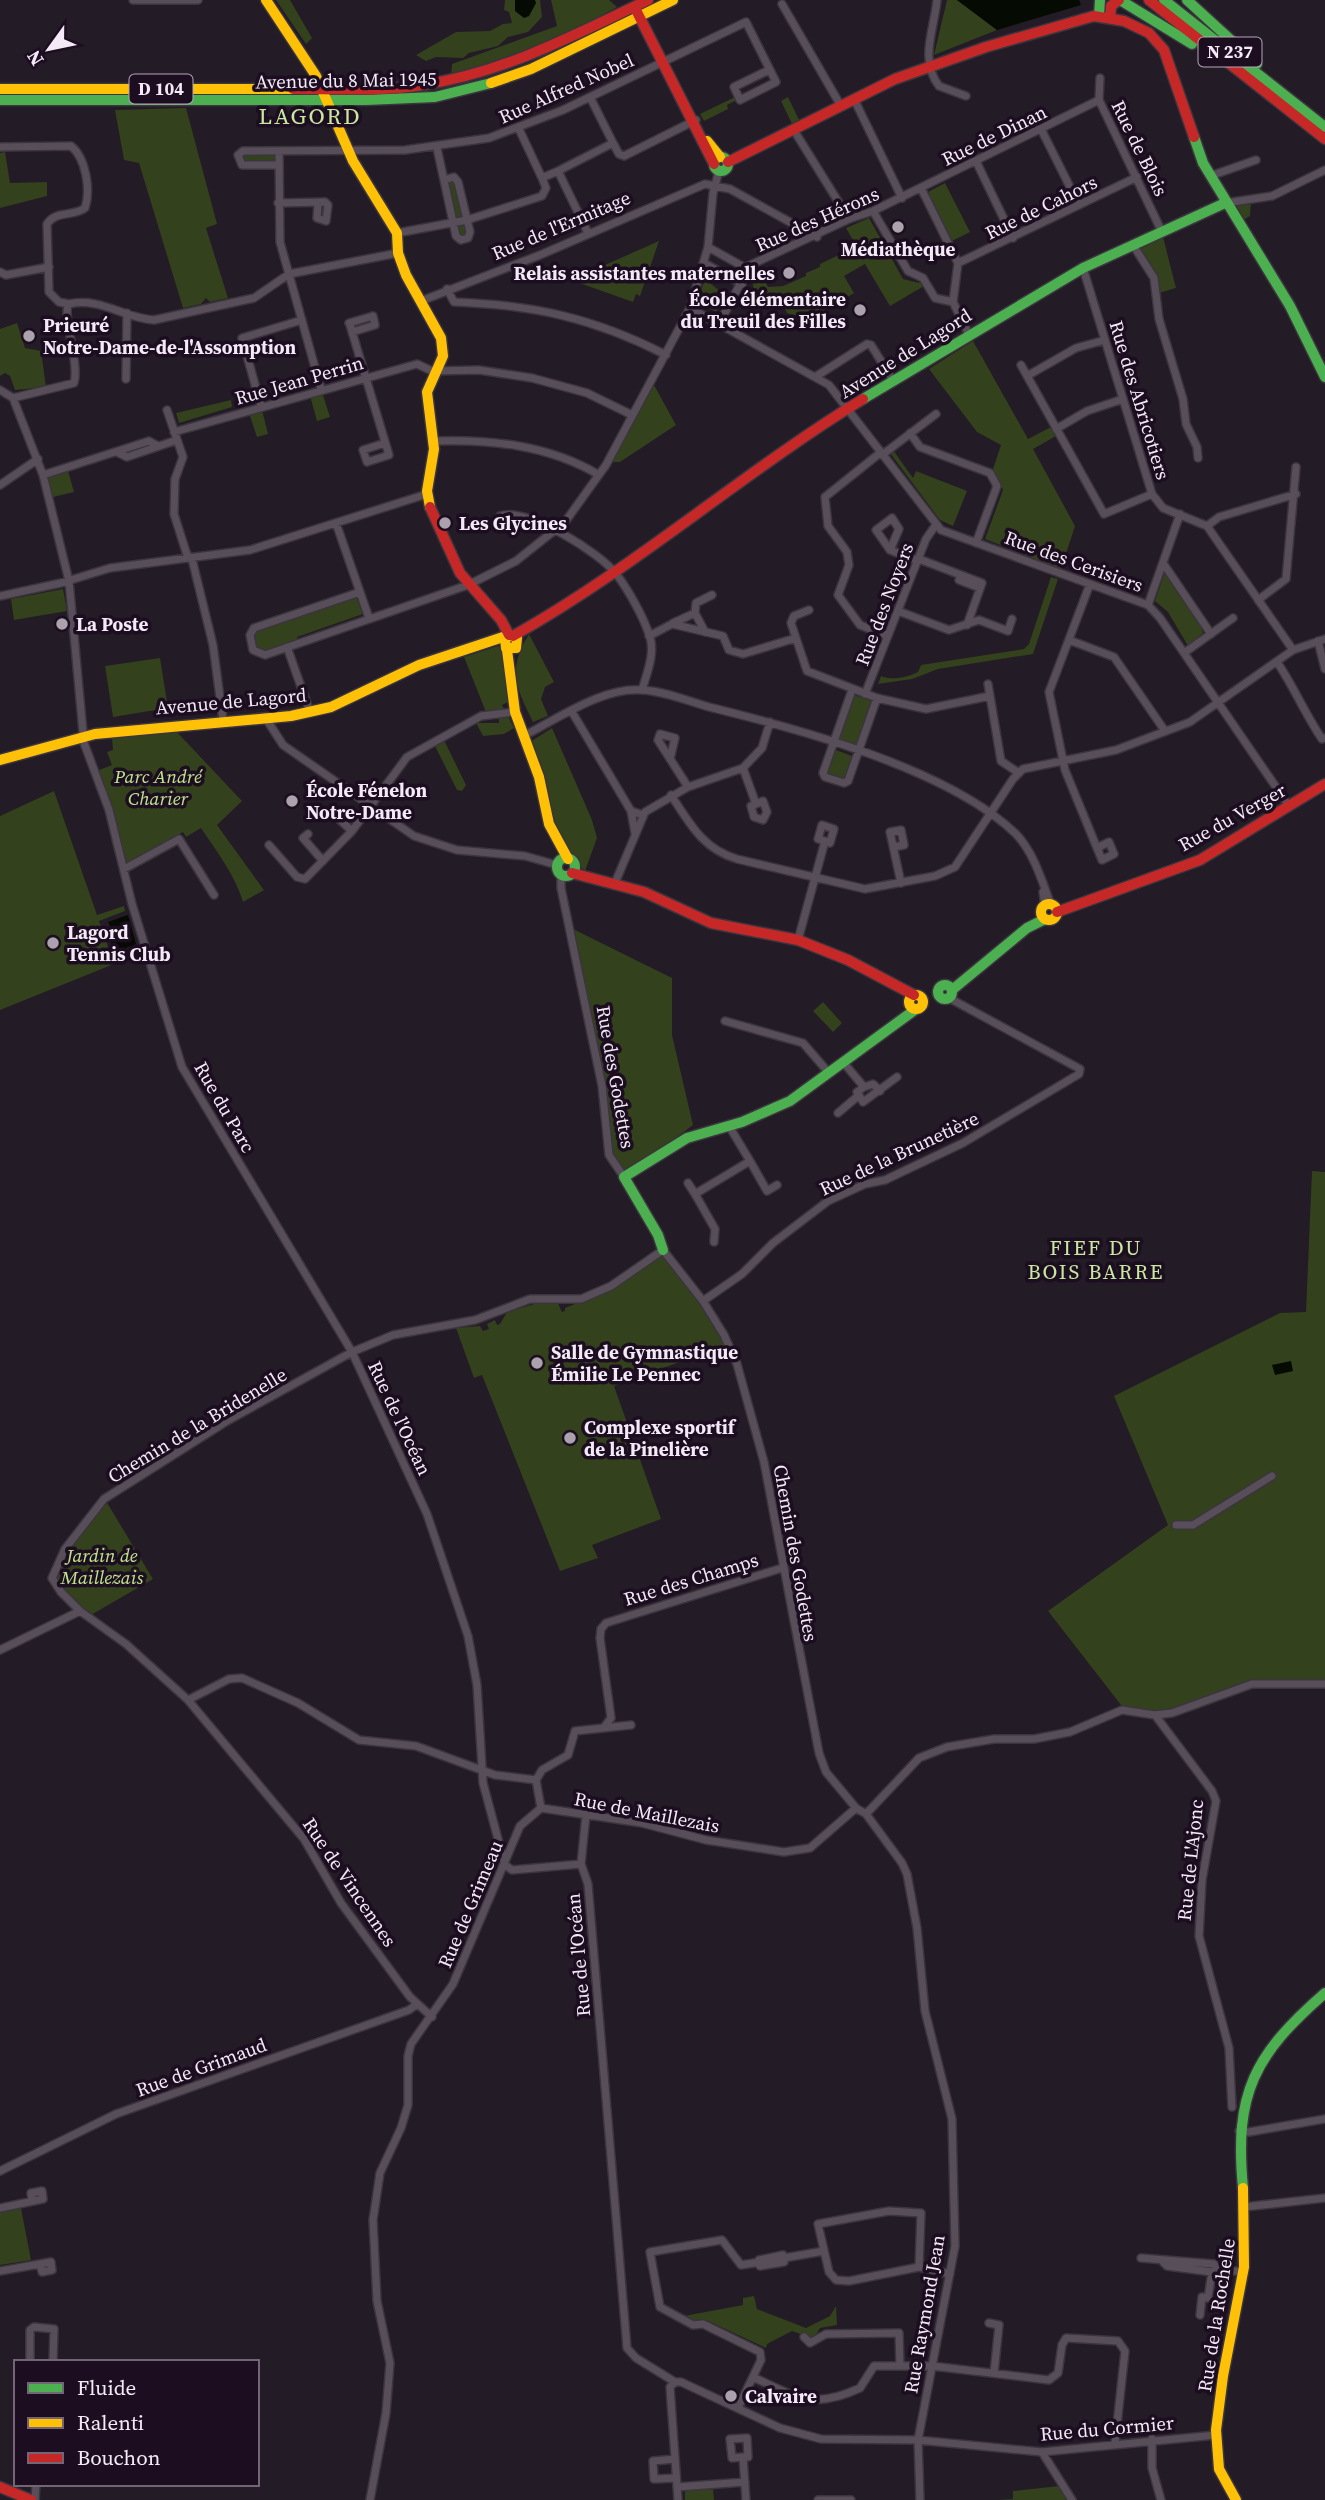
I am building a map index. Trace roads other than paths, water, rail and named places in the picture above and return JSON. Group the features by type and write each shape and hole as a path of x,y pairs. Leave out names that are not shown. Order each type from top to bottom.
{"main road":[{"path":"266,0 322,89 348,152 397,233 398,253 444,351 432,371 426,401 434,458 427,494 445,543 469,584 504,625 516,707"},
{"name":"Avenue du 8 Mai 1945","path":"0,89 408,88 477,76 527,59 640,6 673,0"},
{"path":"1100,0 1105,17"},
{"path":"1105,17 1111,6 1120,0 1219,63 1237,71"},
{"name":"N 237","path":"1149,0 1325,139"},
{"name":"N 237","path":"1164,0 1325,127"},
{"path":"1187,0 1270,76 1296,105"},
{"path":"640,6 694,121 720,163 795,132 854,99 928,66 1078,19 1105,17 1136,26 1164,50 1194,142 1210,176 1290,306 1325,377"},
{"name":"Avenue du 8 Mai 1945","path":"0,100 409,99 468,90 531,69 640,6"},
{"name":"Avenue de Lagord","path":"0,760 84,735 310,712 363,694 419,665 508,642 574,602 796,440 1083,268 1225,203"},
{"name":"Rue des Godettes","path":"516,707 528,736 549,824 559,843 566,866"},
{"name":"Rue du Verger","path":"624,1177 687,1138 729,1126 790,1101 914,1004 947,991 1049,910 1075,905 1200,860 1325,783"},
{"path":"566,866 590,877 644,892 711,923 798,940 848,960 900,987 914,1004"},
{"name":"Rue des Godettes","path":"624,1177 658,1235 663,1250"},
{"name":"Rue de la Rochelle","path":"1236,2500 1219,2471 1216,2435 1244,2272 1244,2207 1239,2131 1249,2088 1265,2054 1289,2025 1325,1993"},
{"path":"0,2487 33,2500"}],"street":[{"path":"133,0 198,0"},
{"path":"937,0 933,36 926,54 928,66 939,86 967,96"},
{"path":"782,4 841,106"},
{"name":"Rue Alfred Nobel","path":"278,165 242,164 238,155 243,151 348,152 437,148 519,129 746,22 769,70"},
{"path":"769,70 776,82 740,100 734,87 769,70"},
{"name":"Rue de Blois","path":"1100,78 1099,100 1162,232"},
{"path":"590,97 619,154 624,156 694,121"},
{"path":"854,99 902,198"},
{"name":"Rue de Dinan","path":"902,198 1099,100"},
{"path":"397,233 467,220 541,196 546,188 519,129"},
{"path":"1041,129 1079,205"},
{"path":"795,132 849,219"},
{"path":"542,178 613,143"},
{"path":"0,147 71,146 78,152 86,176 87,201 85,208 78,214 60,214 47,224 49,292 65,313 74,344 75,383 13,398 0,390"},
{"path":"437,148 456,236 461,240 470,236 457,179 444,180"},
{"path":"279,152 280,242 321,388"},
{"path":"1210,176 1256,160"},
{"path":"976,161 1013,237"},
{"path":"360,592 254,628 250,635 253,650 261,656 469,584 516,561 556,530 599,475 690,308 708,247 720,163"},
{"name":"Avenue de Lagord","path":"1225,203 1272,196 1325,170"},
{"path":"558,171 587,233"},
{"name":"Rue de Cahors","path":"958,264 1137,177"},
{"path":"715,185 730,189 817,237"},
{"name":"Rue de l'Ermitage","path":"421,301 540,255 697,186 715,185"},
{"path":"921,188 958,264 953,302 969,335"},
{"name":"Rue des Hérons","path":"744,276 754,264 817,237 849,219 902,198"},
{"path":"278,203 318,203"},
{"path":"873,211 908,271 923,278 935,299 953,302"},
{"path":"1133,245 1154,278 1159,319 1184,399 1185,424 1197,447 1198,458"},
{"path":"708,247 744,276"},
{"path":"59,302 69,304 95,301 154,320 254,298 289,274 398,253"},
{"path":"704,263 744,276"},
{"path":"0,272 6,275 48,267"},
{"name":"Rue des Abricotiers","path":"1083,268 1152,494 1163,508 1206,526"},
{"path":"719,324 744,276"},
{"path":"447,289 454,302 531,307 560,313 623,333 666,355"},
{"path":"65,313 69,304"},
{"name":"Rue des Cerisiers","path":"690,308 829,385 935,526 976,544 1148,605 1289,806"},
{"path":"126,379 127,313"},
{"path":"261,406 242,338 302,320"},
{"path":"352,332 385,443"},
{"path":"1027,376 1076,348 1105,340"},
{"path":"814,377 867,344 871,345 894,382"},
{"name":"Rue Jean Perrin","path":"43,475 116,452 127,457 158,446 175,436 261,406 412,364 432,371 479,370 531,377 587,393 632,415"},
{"path":"1021,365 1104,514 1123,503 1152,494"},
{"name":"Rue du Parc","path":"13,398 43,475 69,581 84,735 109,810 182,1067 352,1352"},
{"path":"1056,429 1087,411 1123,399"},
{"path":"167,410 183,457 175,478 174,514 187,555 192,559 212,645 223,720"},
{"path":"888,636 860,625 838,595 849,565 847,552 828,526 825,497 936,414"},
{"path":"910,433 920,447 990,473 997,486 976,544"},
{"path":"433,441 469,440 514,445 564,459 599,475"},
{"path":"0,485 38,459"},
{"path":"1258,600 1286,579 1296,494 1296,467"},
{"path":"0,596 69,581 110,568 250,550 427,494"},
{"path":"1293,650 1206,526 1219,517 1296,494"},
{"path":"500,516 507,514 556,530 614,571 649,636 651,656 642,690"},
{"path":"1148,605 1180,514"},
{"path":"337,523 369,618"},
{"name":"Rue des Noyers","path":"865,694 926,538 935,526"},
{"path":"890,550 982,583 968,621"},
{"path":"1163,563 1211,634"},
{"path":"1090,584 1049,692 1062,760 1102,864 1114,854 1109,842 1097,848"},
{"path":"705,632 695,612 696,603 712,595"},
{"path":"809,610 794,616 791,623 807,671 877,698 926,709 990,696"},
{"path":"898,611 949,630 968,621 979,620 1008,631 1012,619"},
{"path":"649,636 695,612"},
{"path":"1184,653 1233,618"},
{"path":"673,624 723,636 729,650 743,654 796,638"},
{"path":"1069,640 1114,657 1165,732"},
{"path":"671,795 699,838 717,852 865,889 901,883 935,876 955,867 1019,773 1030,766 1116,750 1190,722 1293,650 1322,640 1325,669"},
{"path":"287,647 310,712"},
{"path":"1277,662 1295,688 1303,712 1322,740 1325,738"},
{"path":"988,684 1001,761 1019,773"},
{"path":"528,736 603,697 642,690 771,722 858,751 927,776 990,814 1018,836 1042,880 1049,910"},
{"path":"852,690 823,773 825,777 844,783 848,781 877,698"},
{"path":"269,845 304,879 352,831 396,768 414,752 481,716 516,707"},
{"path":"572,712 631,811 635,834"},
{"path":"265,717 283,745 414,836 433,845 525,856 566,866"},
{"path":"615,883 643,815 649,808 688,787 743,768 762,748 771,722"},
{"path":"670,759 688,787"},
{"path":"743,768 756,804"},
{"path":"631,811 643,815"},
{"path":"340,820 352,831"},
{"path":"308,834 303,838 323,861"},
{"path":"124,869 179,839 214,894"},
{"path":"798,940 825,841"},
{"path":"894,847 901,883"},
{"name":"Rue des Godettes","path":"566,866 561,888 602,1086 609,1155 624,1177"},
{"name":"Rue de la Brunetière","path":"703,1301 741,1274 773,1244 828,1201 865,1184 885,1180 964,1143 1069,1082 1080,1069 947,991"},
{"path":"725,1021 803,1043 828,1073"},
{"path":"843,1062 864,1087"},
{"path":"858,1096 867,1102 897,1077"},
{"path":"838,1112 858,1096 857,1093 869,1082 880,1091"},
{"path":"729,1126 767,1191 777,1185"},
{"path":"695,1194 750,1161"},
{"path":"688,1183 715,1229 714,1242"},
{"name":"Rue des Godettes","path":"663,1250 703,1301"},
{"name":"Chemin de la Bridenelle","path":"80,1611 61,1592 52,1578 65,1549 104,1499 227,1421 366,1346 421,1328 475,1320 530,1299 581,1299 611,1286 663,1250"},
{"name":"Chemin des Godettes","path":"703,1301 724,1335 737,1364 764,1462 819,1753 826,1772 856,1808"},
{"name":"Rue de l'Océan","path":"352,1352 427,1514 468,1636 477,1685 481,1770 505,1866 512,1870 581,1864 588,1884 627,2347 636,2358 675,2382 681,2382 780,2428 821,2439 918,2440"},
{"path":"1176,1525 1193,1525 1272,1476"},
{"name":"Rue des Champs","path":"605,1726 611,1718 600,1638 606,1623 782,1568"},
{"path":"0,1650 80,1611 127,1644 188,1700 229,1679 242,1678 298,1703 359,1740 416,1746 481,1770 536,1780"},
{"path":"856,1808 866,1814 919,1758 947,1747 994,1740 1034,1739 1070,1732 1122,1710 1155,1715 1172,1713 1252,1684 1325,1684"},
{"name":"Rue de Vincennes","path":"188,1700 304,1839 317,1856 341,1903 417,2004 432,2017"},
{"name":"Rue de L'Ajonc","path":"1155,1715 1212,1791 1216,1801 1202,1880 1199,1936 1228,2048 1233,2107"},
{"path":"541,1808 536,1780 542,1770 568,1755 575,1731 631,1725"},
{"name":"Rue de Maillezais","path":"541,1808 642,1824 706,1840 784,1852 810,1848 856,1808"},
{"name":"Rue de Grimeau","path":"370,2500 386,2413 390,2363 375,2273 373,2220 376,2187 405,2119 409,2098 408,2056 411,2044 453,1984 520,1826 541,1808"},
{"name":"Rue Raymond Jean","path":"866,1814 902,1863 911,1890 925,2011 952,2119 955,2246 918,2440 920,2500"},
{"path":"581,1864 586,1815"},
{"name":"Rue de Grimaud","path":"0,2171 116,2114 409,2010 417,2004"},
{"path":"1239,2131 1249,2132 1325,2119"},
{"path":"1244,2207 1325,2198"},
{"path":"0,2208 32,2201"},
{"path":"919,2267 921,2213 889,2211 818,2224 829,2272 836,2280 849,2281 919,2267 950,2274"},
{"path":"738,2408 761,2360 760,2352 703,2324 693,2325 660,2307 650,2252 722,2240 741,2265 760,2262 760,2266 784,2262 783,2258 824,2251"},
{"path":"652,2262 661,2251"},
{"path":"1141,2258 1164,2262 1168,2258 1213,2264 1208,2298 1202,2297 1200,2315"},
{"path":"0,2271 40,2264"},
{"path":"1214,2271 1244,2272"},
{"path":"989,2323 999,2325 994,2373"},
{"path":"30,2360 30,2330 41,2327 54,2329 53,2360"},
{"path":"804,2337 810,2343 826,2334 899,2333 900,2366"},
{"path":"753,2377 800,2399 824,2399 860,2388 874,2365 932,2366 1052,2379 1058,2374 1062,2345 1066,2338 1118,2341 1125,2351 1115,2444"},
{"path":"675,2382 670,2386 678,2500"},
{"name":"Rue du Cormier","path":"918,2440 1041,2452 1152,2439 1216,2435"},
{"path":"1152,2439 1152,2468 1159,2498"},
{"path":"1041,2452 1072,2500"},
{"path":"743,2457 746,2500"},
{"path":"675,2459 653,2461 654,2479 676,2478"},
{"path":"677,2487 745,2482"},
{"path":"818,2500 851,2500"}],"place":[{"name":"Médiathèque","path":"898,227"},
{"name":"Relais assistantes maternelles","path":"789,273"},
{"name":"École élémentaire du Treuil des Filles","path":"860,310"},
{"name":"Prieuré Notre-Dame-de-l'Assomption","path":"29,336"},
{"name":"Les Glycines","path":"445,523"},
{"name":"La Poste","path":"62,624"},
{"name":"École Fénelon Notre-Dame","path":"292,801"},
{"name":"Lagord Tennis Club","path":"53,943"},
{"name":"Salle de Gymnastique Émilie Le Pennec","path":"537,1363"},
{"name":"Complexe sportif de la Pinelière","path":"570,1438"},
{"name":"Calvaire","path":"731,2396"}],"district":[{"name":"LAGORD","path":"310,116"},
{"name":"FIEF DU BOIS BARRE","path":"1096,1260"}],"park label":[{"name":"Parc André Charier","path":"158,787"},
{"name":"Jardin de Maillezais","path":"102,1566"}]}
